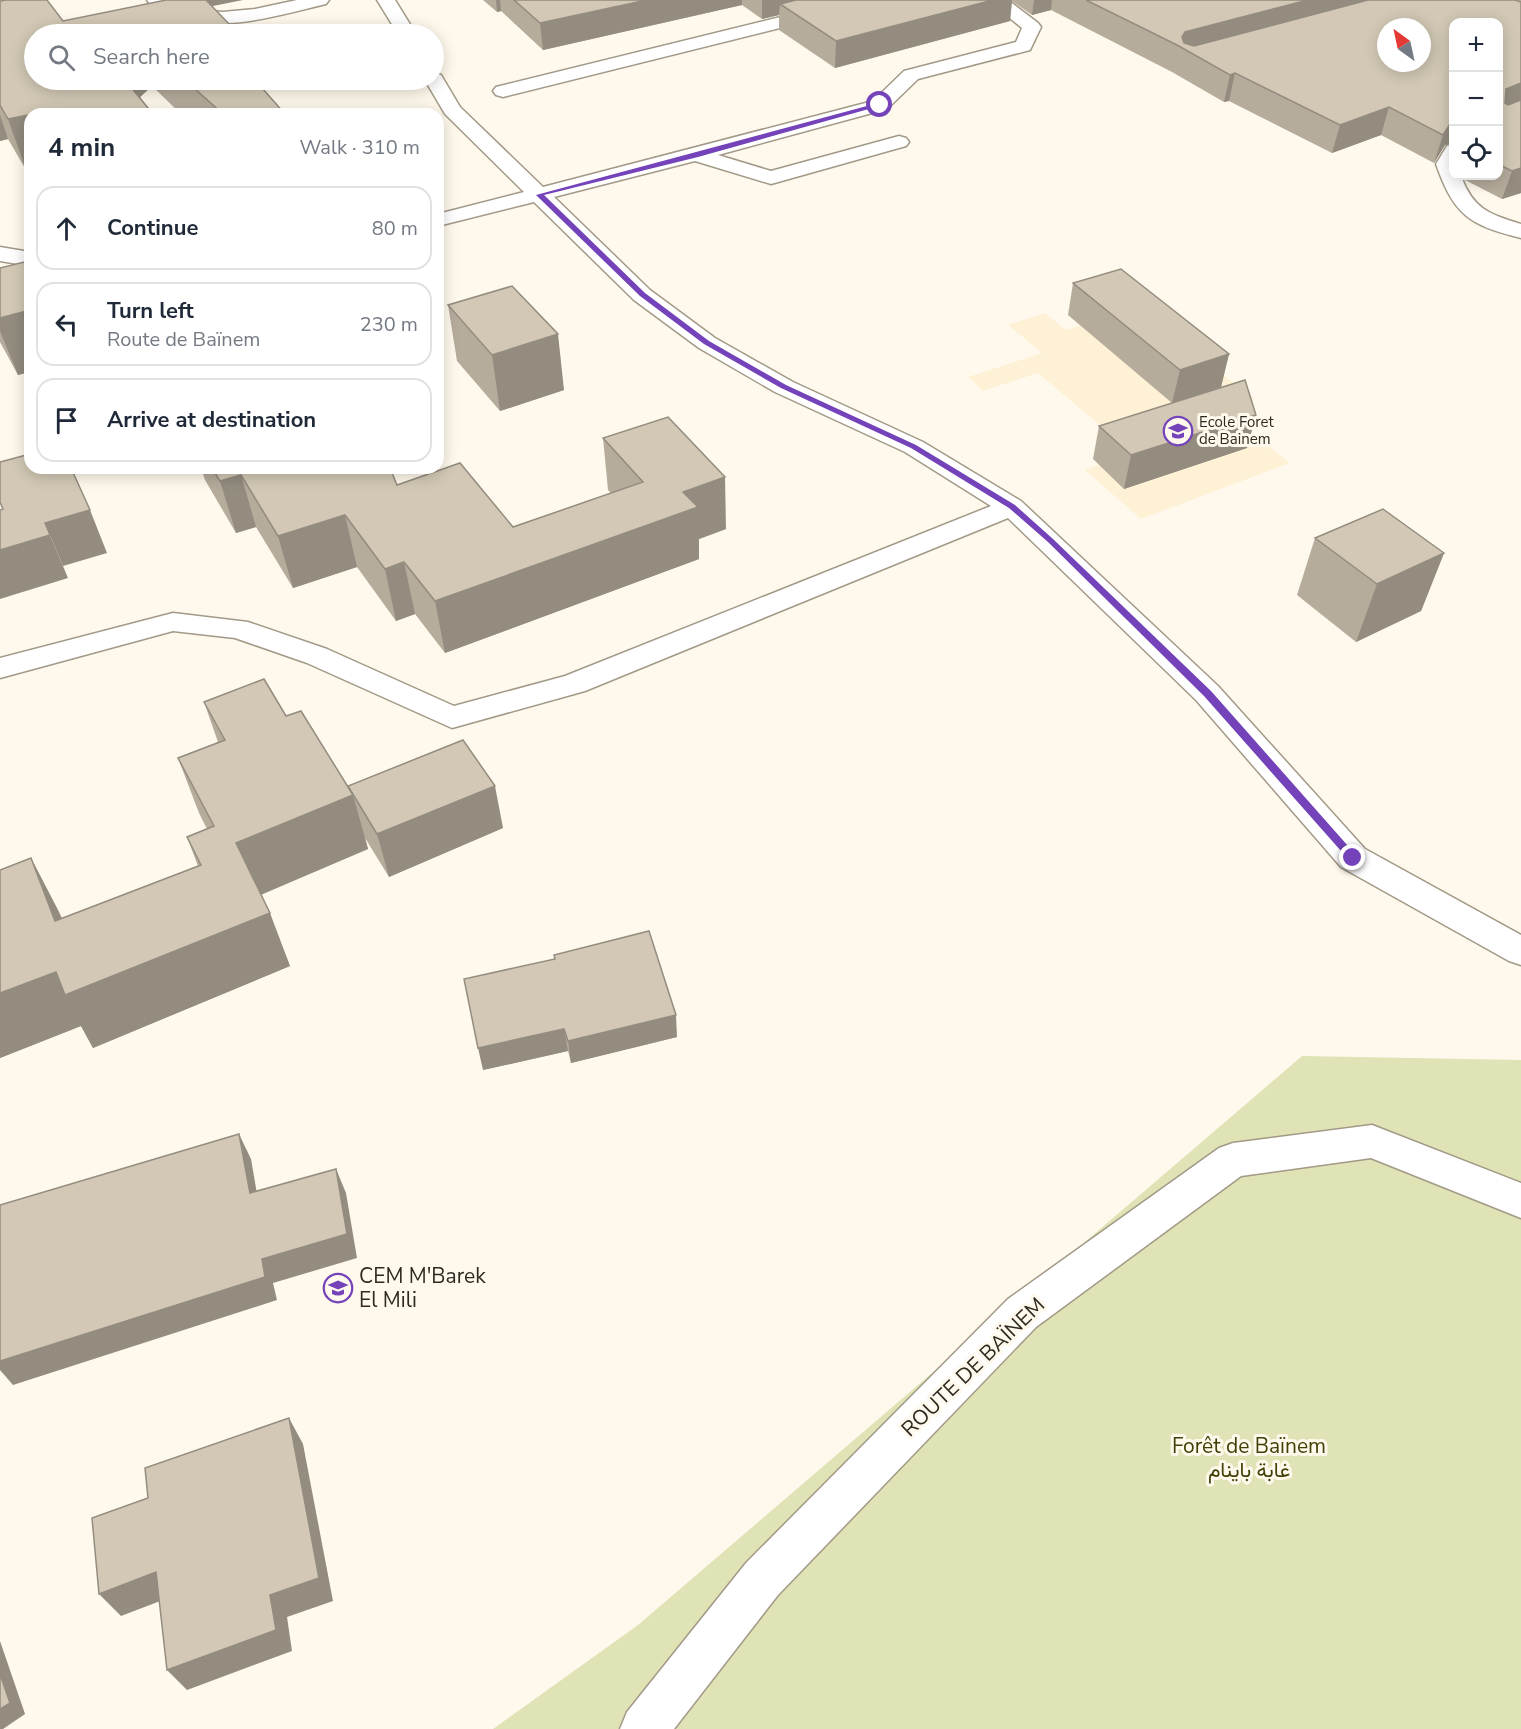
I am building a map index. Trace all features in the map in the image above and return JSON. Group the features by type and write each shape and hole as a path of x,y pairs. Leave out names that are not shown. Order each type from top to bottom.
{"street":[{"path":"156,0 189,15 223,18 250,16 320,0"},
{"path":"386,0 401,24"},
{"path":"503,91 870,0"},
{"path":"444,219 696,155 880,105 911,75 1023,46 1032,27 997,0"},
{"path":"440,90 452,110 642,295 707,343 784,387 914,447 1012,507 1208,693 1353,858 1521,951"},
{"path":"696,155 771,178 899,142"},
{"path":"1452,180 1456,191 1480,218 1521,231"},
{"path":"0,254 24,258"},
{"path":"0,668 174,622 238,629 317,656 452,717 574,684 1012,507"},
{"name":"ROUTE DE BAÏNEM","path":"644,1729 762,1579 1022,1313 1233,1160 1372,1141 1521,1201"}],"shaded area":[{"name":"Ecole Foret de Bainem","path":"1134,308 1254,398 1221,410 1290,463 1141,519 1085,470 1132,452 1038,373 983,391 968,377 1042,353 1008,325 1045,313 1066,330"}],"green space":[{"name":"Forêt de Baïnem غابة باينام","path":"1302,1056 1521,1060 1521,1729 493,1729 638,1625"}],"building":[{"path":"47,0 63,21 166,0 206,0 229,24 24,24 24,90 133,90 148,108 24,108 24,116 8,119 0,105 0,1"},
{"path":"514,0 647,0 540,23"},
{"path":"796,0 993,0 836,41 780,4"},
{"path":"1086,0 1308,0 1185,32 1182,37 1184,43 1194,46 1368,0 1515,0 1521,2 1521,83 1506,89 1505,103 1508,105 1521,100 1521,168 1512,171 1503,166 1503,18 1449,18 1449,126 1443,135 1389,107 1340,125 1235,73 1230,75 1177,45"},
{"path":"196,90 264,90 280,108 216,108"},
{"path":"24,262 24,312 0,318 0,268"},
{"path":"1121,269 1229,354 1180,370 1073,283"},
{"path":"512,286 558,334 492,355 448,305"},
{"path":"1245,380 1256,415 1131,455 1099,426"},
{"path":"668,417 725,477 683,492 698,507 435,601 404,562 385,569 345,515 278,536 241,475 220,481 216,474 392,474 397,485 428,474 444,474 444,469 460,463 513,527 643,482 603,438"},
{"path":"24,456 24,474 74,474 90,510 45,523 50,535 0,550 0,510 3,509 0,502 0,462"},
{"path":"1383,509 1444,553 1377,584 1315,538"},
{"path":"264,679 286,716 301,711 353,795 236,843 270,913 65,995 56,972 0,993 0,870 31,858 55,921 201,865 187,837 214,826 178,758 225,740 204,702"},
{"path":"463,740 495,786 377,834 348,786"},
{"path":"649,931 676,1015 568,1041 564,1029 478,1048 464,979 555,959 554,955"},
{"path":"239,1134 250,1193 336,1169 347,1234 262,1259 265,1277 0,1361 0,1205"},
{"path":"289,1418 319,1578 270,1595 276,1630 167,1670 156,1572 99,1594 92,1518 148,1498 145,1468"},
{"path":"0,1674 10,1703 0,1709"}],"place":[{"name":"Ecole Foret de Bainem","path":"1178,431"},
{"name":"CEM M'Barek El Mili","path":"338,1288"}],"route":[{"path":"880,105 539,195 642,295 707,343 784,387 914,447 1012,507 1208,693 1353,858"}]}
